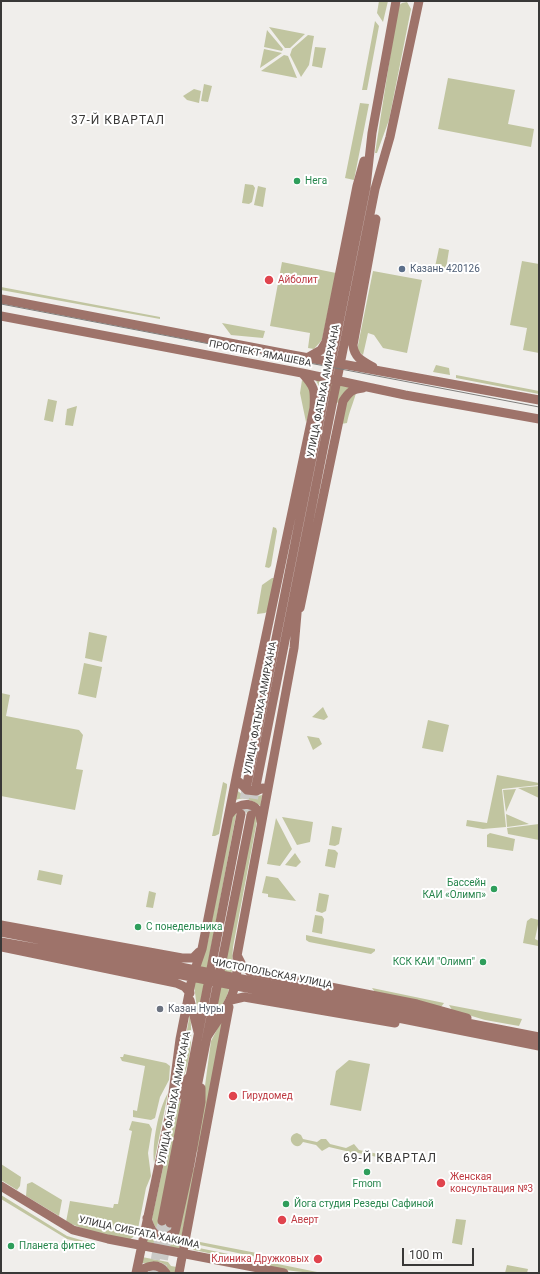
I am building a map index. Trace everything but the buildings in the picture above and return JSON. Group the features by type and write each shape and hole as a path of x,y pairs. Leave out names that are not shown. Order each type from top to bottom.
{"main road":[{"name":"УЛИЦА ФАТЫХА АМИРХАНА","path":"350,293 366,187 372,133 397,3"},
{"name":"УЛИЦА ФАТЫХА АМИРХАНА","path":"319,446 299,572 252,785 286,590 319,446 350,293 390,137 417,4"},
{"path":"307,358 324,347 331,321 357,186 372,133"},
{"path":"377,370 358,358 354,352 356,325 390,137"},
{"name":"ПРОСПЕКТ ЯМАШЕВА","path":"1,299 307,358 539,400"},
{"name":"ПРОСПЕКТ ЯМАШЕВА","path":"1,316 302,373 368,388 539,419"},
{"path":"331,321 334,332 344,336 353,332 356,325"},
{"path":"136,1273 140,1247 171,1108 180,1039 195,966 202,950 228,816 314,408 315,392 313,385 302,373"},
{"path":"297,620 343,401 348,393 353,389 368,388"},
{"path":"314,408 318,402 327,399 335,402 340,414"},
{"path":"179,1273 203,1153 230,1002 237,980 237,956 293,656 297,620 299,572"},
{"path":"268,630 286,590"},
{"path":"237,773 241,786 251,791 263,788 269,779"},
{"path":"228,816 233,809 240,805 248,804 256,808 261,815 262,823"},
{"name":"УЛИЦА ФАТЫХА АМИРХАНА","path":"166,1222 246,814"},
{"path":"1,925 158,954 193,958 202,950"},
{"name":"ЧИСТОПОЛЬСКАЯ УЛИЦА","path":"1,932 137,963 539,1037"},
{"name":"ЧИСТОПОЛЬСКАЯ УЛИЦА","path":"1,942 137,963"},
{"path":"1,947 176,983 185,987 190,996 203,1036"},
{"path":"154,978 160,977 166,970 163,958 158,954"},
{"path":"237,956 246,970 417,1004 503,1030"},
{"path":"265,1001 259,992 259,985 262,979 269,975"},
{"name":"ЧИСТОПОЛЬСКАЯ УЛИЦА","path":"288,992 539,1046"},
{"path":"203,1036 230,1002 241,997 454,1033 467,1031"},
{"path":"171,1108 196,1070"},
{"path":"147,1216 152,1231 155,1235 162,1238 173,1235 178,1224 201,1102 196,1070"},
{"path":"190,1164 203,1153"},
{"name":"УЛИЦА СИБГАТА ХАКИМА","path":"1,1186 73,1230 140,1247 258,1273"},
{"name":"УЛИЦА СИБГАТА ХАКИМА","path":"1,1192 72,1235 97,1242 140,1247"},
{"name":"УЛИЦА СИБГАТА ХАКИМА","path":"183,1256 284,1273"},
{"path":"139,1273 145,1268 153,1266 160,1267 166,1273"}],"green space":[{"path":"379,1 388,1 383,22 377,13"},
{"path":"407,2 411,9 389,120 377,153 375,153 398,6"},
{"path":"375,21 379,26 367,90 362,90"},
{"path":"269,27 305,34 290,48 285,48"},
{"path":"267,30 283,49 282,51 264,47"},
{"path":"308,35 314,36 309,65 301,77 290,55 292,49"},
{"path":"315,47 326,48 322,68 312,66"},
{"path":"264,49 282,53 260,68"},
{"path":"284,55 288,56 297,78 261,71"},
{"path":"448,78 515,90 508,124 534,129 531,147 438,129"},
{"path":"204,84 212,86 208,102 201,101"},
{"path":"194,89 201,91 199,103 187,100 183,96"},
{"path":"360,103 369,104 354,180 345,178"},
{"path":"245,184 253,185 255,188 252,202 249,204 242,203"},
{"path":"258,186 266,188 263,207 254,205"},
{"path":"439,248 449,250 446,269 435,267"},
{"path":"522,261 539,264 539,353 523,350 527,328 510,325"},
{"path":"282,262 336,273 322,340 314,349 308,348 310,333 270,326"},
{"path":"373,271 422,280 407,353 383,348 374,335 368,333 363,355 357,350"},
{"path":"1,287 160,317 160,319 1,290"},
{"path":"222,323 265,331 263,338 231,335"},
{"path":"436,365 449,368 450,375 433,372"},
{"path":"456,375 539,391 539,394 456,378"},
{"path":"315,379 351,387 339,404 331,397 319,398 319,386"},
{"path":"302,380 312,387 311,410 306,422 300,393"},
{"path":"356,393 347,423 341,424 345,402"},
{"path":"48,399 57,401 53,422 44,420"},
{"path":"77,406 73,426 65,425 67,409"},
{"path":"273,527 276,528 277,531 271,566 269,568 265,567"},
{"path":"274,578 268,611 257,614 262,585"},
{"path":"89,632 107,636 102,662 85,658"},
{"path":"84,663 102,667 96,698 78,694"},
{"path":"1,693 10,695 6,716 79,730 83,735 76,769 83,770 75,810 1,796"},
{"path":"323,707 328,717 324,720 312,717"},
{"path":"428,720 449,725 443,752 422,748"},
{"path":"307,736 319,738 322,744 313,750"},
{"path":"497,775 539,783 539,785 502,789 506,827 483,829 466,826 467,820 487,823"},
{"path":"223,782 227,784 227,787 219,834 212,836"},
{"path":"539,786 539,798 518,788"},
{"path":"236,789 245,796 254,797 262,795 261,806 245,799 238,799 234,801"},
{"path":"516,789 506,812 503,790"},
{"path":"241,806 250,808 257,821 233,947 230,984 225,1000 213,1017 253,814 237,810 198,1016 194,985 196,973 208,941 231,816 236,808"},
{"path":"506,814 529,824 507,827"},
{"path":"282,817 313,822 310,842 297,845"},
{"path":"276,818 292,849 280,866 267,864"},
{"path":"539,824 539,840 508,834 507,828"},
{"path":"332,826 342,828 339,844 335,846 329,845"},
{"path":"490,833 515,839 513,851 487,847 487,835"},
{"path":"328,849 335,850 338,853 335,868 325,866"},
{"path":"295,853 301,862 296,867 285,865"},
{"path":"39,870 63,875 61,885 37,880"},
{"path":"266,876 278,878 296,901 268,897 268,894 262,893"},
{"path":"149,891 156,893 153,908 146,907"},
{"path":"319,893 329,895 326,911 322,913 316,911"},
{"path":"315,915 322,916 324,919 322,934 312,932"},
{"path":"531,918 539,920 535,939 539,941 538,946 523,943 527,921"},
{"path":"306,935 375,949 375,951 371,954 309,942 306,940"},
{"path":"372,988 444,1003 441,1007 375,992"},
{"path":"449,1005 522,1019 519,1026 485,1020 452,1010"},
{"path":"190,1013 190,1054 185,1073 176,1091"},
{"path":"224,1016 200,1146 196,1153 211,1041"},
{"path":"124,1054 166,1063 170,1066 169,1080 160,1097 155,1118 151,1120 133,1117 133,1110 137,1111 145,1066 122,1061 120,1057 123,1057"},
{"path":"349,1060 370,1064 361,1111 330,1105 336,1071"},
{"path":"168,1093 154,1163 156,1127 161,1108"},
{"path":"184,1093 174,1224 171,1230 164,1231 158,1229 154,1225 152,1218 176,1108"},
{"path":"132,1121 149,1124 152,1129 148,1153 151,1176 146,1188 137,1234 128,1241 110,1239 66,1222 70,1201 113,1208 114,1204 118,1204 132,1131 129,1130"},
{"path":"297,1133 301,1135 303,1139 317,1142 321,1139 326,1139 330,1144 346,1148 354,1144 359,1150 378,1154 381,1152 388,1152 395,1157 392,1164 380,1163 377,1157 358,1153 351,1157 346,1151 329,1147 322,1151 316,1145 303,1142 301,1145 296,1146 293,1145 291,1138 292,1135"},
{"path":"197,1163 179,1248 177,1249 147,1243 146,1240 148,1231 152,1236 179,1232 191,1173"},
{"path":"1,1164 21,1177 20,1186 17,1190 1,1180"},
{"path":"32,1182 62,1200 59,1216 26,1196 27,1184"},
{"path":"1,1195 67,1236 91,1243 91,1245 67,1239 1,1199"},
{"path":"456,1219 466,1220 462,1245 452,1243"},
{"path":"195,1241 267,1255 266,1259 195,1244"},
{"path":"194,1247 322,1273 289,1271 273,1268 193,1250"},
{"path":"142,1257 168,1262 171,1266 177,1267 175,1273 170,1273 164,1264 158,1262 141,1263"},
{"path":"507,1265 528,1269 527,1273 505,1273"}],"tunnel":[{"path":"242,812 247,784"},
{"path":"251,812 256,786"},
{"path":"153,1273 162,1221"},
{"path":"161,1273 170,1223"}],"tram line":[{"path":"1,304 539,407"}],"place":[{"name":"Нега","path":"297,181"},
{"name":"Казань 420126","path":"402,269"},
{"name":"Айболит","path":"269,280"},
{"name":"Бассейн КАИ «Олимп»","path":"494,889"},
{"name":"С понедельника","path":"138,927"},
{"name":"КСК КАИ \"Олимп\"","path":"483,962"},
{"name":"Казан Нуры","path":"160,1009"},
{"name":"Гирудомед","path":"233,1096"},
{"name":"Fmom","path":"367,1172"},
{"name":"Женская консультация №3","path":"441,1183"},
{"name":"Йога студия Резеды Сафиной","path":"286,1204"},
{"name":"Аверт","path":"282,1220"},
{"name":"Планета фитнес","path":"11,1246"},
{"name":"Клиника Дружковых","path":"318,1259"}],"district":[{"name":"37-Й КВАРТАЛ","path":"118,121"},
{"name":"69-Й КВАРТАЛ","path":"390,1159"}]}
